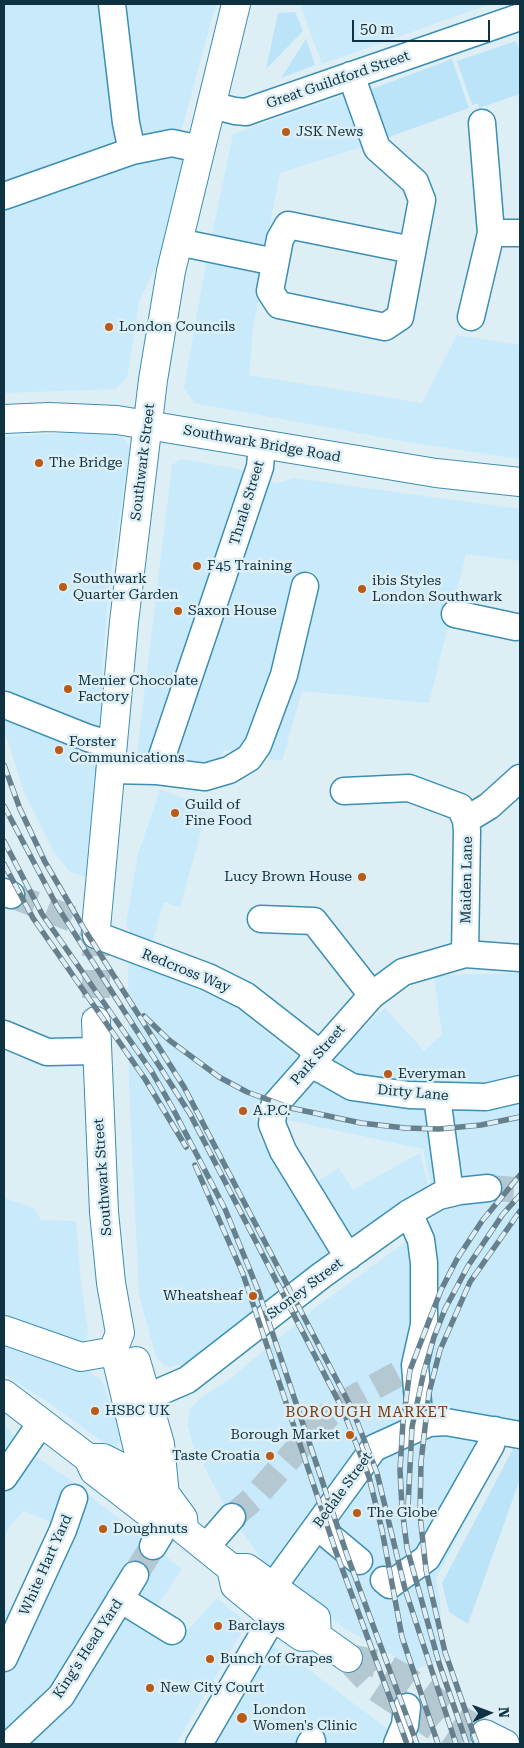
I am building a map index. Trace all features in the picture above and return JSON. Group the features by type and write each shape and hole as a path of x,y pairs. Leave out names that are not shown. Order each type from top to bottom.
{"main road":[{"name":"Southwark Street","path":"96,932 111,758 147,424 178,242 236,4"},
{"name":"Southwark Bridge Road","path":"4,419 92,418 147,424 436,473 520,482"},
{"name":"Southwark Street","path":"96,1020 104,1212 117,1342 138,1402 160,1444 163,1522"},
{"path":"4,1330 81,1357 117,1342"},
{"path":"4,1394 41,1423 88,1475 206,1547 231,1568 235,1586 273,1617 302,1637 317,1636 348,1658"},
{"name":"Southwark Street","path":"138,1402 143,1478"},
{"path":"88,1475 143,1478 163,1522"},
{"path":"231,1568 247,1568 272,1588 316,1618 317,1636"}],"street":[{"path":"112,4 126,123 132,151"},
{"path":"519,4 520,8"},
{"name":"Great Guildford Street","path":"211,105 246,112 520,17"},
{"path":"351,75 377,148 415,182 422,200 400,317 385,327 279,305 270,291 280,239 288,226 412,250"},
{"path":"471,317 491,233 482,122"},
{"path":"4,196 132,151 172,143 200,149"},
{"path":"491,233 520,233"},
{"path":"178,242 275,262"},
{"name":"Thrale Street","path":"157,771 260,467 262,444"},
{"path":"5,705 93,740 111,758 157,771 205,778 229,770 249,758 258,745 284,675 305,586"},
{"path":"455,614 519,626"},
{"path":"466,820 489,806 520,778"},
{"name":"Maiden Lane","path":"344,791 409,788 460,806 466,820 465,954"},
{"path":"260,919 314,921 372,995"},
{"name":"Redcross Way","path":"96,932 208,977 246,996 316,1057"},
{"name":"Park Street","path":"348,1257 283,1151 272,1124 271,1114 274,1106 372,995 403,972 465,954 520,958"},
{"path":"4,1034 47,1052 96,1051"},
{"name":"Dirty Lane","path":"316,1057 322,1070 352,1087 438,1097 486,1097 520,1089"},
{"path":"438,1097 450,1193"},
{"name":"Stoney Street","path":"138,1402 187,1380 348,1257 409,1213 439,1196 488,1188"},
{"path":"409,1213 421,1240 424,1263 424,1325 416,1364 420,1427"},
{"name":"Bedale Street","path":"272,1588 374,1448 429,1423 446,1422 508,1433"},
{"path":"4,1477 41,1423"},
{"path":"384,1580 390,1585 426,1558 491,1445 508,1433"},
{"name":"White Hart Yard","path":"4,1658 88,1475"},
{"path":"206,1547 232,1517"},
{"path":"317,1526 359,1561"},
{"name":"King's Head Yard","path":"9,1740 61,1696 135,1575"},
{"path":"120,1599 172,1631"},
{"path":"199,1744 273,1617"},
{"path":"397,1744 405,1725 416,1713 404,1744"}],"shaded area":[{"path":"4,4 216,4 182,128 188,171 179,217 139,302 127,378 115,389 4,393"},
{"path":"300,4 490,4 322,64"},
{"path":"295,12 303,31 266,69 278,13"},
{"path":"306,39 315,65 281,78"},
{"path":"516,41 520,53 520,94 479,108 478,103 472,105 457,61"},
{"path":"452,59 469,108 386,138 369,90"},
{"path":"347,94 365,146 280,173 265,250 211,240 233,134"},
{"path":"207,258 265,269 253,327 249,375 422,403 457,335 520,345 520,459 414,443 194,403 184,388"},
{"path":"105,430 122,436 130,448 108,594 102,672 107,683 87,877 70,872 54,852 24,792 4,729 4,437"},
{"path":"180,459 239,469 277,484 293,478 520,509 520,561 466,554 429,703 302,691 282,761 224,750 220,763 199,764 169,757 137,754 172,465"},
{"path":"160,790 208,806 180,907 164,902 152,942 131,934 126,924 138,854"},
{"path":"133,960 222,995 315,1072 385,1008 424,1051 442,1035 434,975 520,973 520,1183 480,1180 432,1190 423,1149 255,1113 258,1134 327,1249 326,1255 195,1361 169,1367 165,1366 156,1357 139,1294 129,1085 128,971 129,962"},
{"path":"420,1153 428,1185 372,1223 354,1234 350,1234 318,1181 339,1168 353,1190"},
{"path":"4,1198 34,1208 41,1220 76,1221 81,1285 88,1330 86,1341 91,1374 100,1378 103,1383 121,1437 120,1442 115,1447 108,1446 49,1403 4,1374"},
{"name":"Borough Market","path":"464,1201 520,1204 520,1424 513,1424 504,1448 436,1579 440,1601 444,1658 417,1669 344,1628 267,1567 228,1512 193,1445 188,1425 190,1409 199,1399 231,1378 316,1307 403,1244 436,1216 456,1203"},
{"path":"4,1424 30,1453 69,1479 182,1569 155,1609 188,1630 217,1598 247,1623 176,1744 4,1744 4,1608 14,1613 61,1527 24,1511 10,1525 4,1539"},
{"path":"513,1449 520,1450 520,1479 468,1624 449,1612 442,1583"},
{"path":"270,1647 275,1647 300,1663 389,1730 379,1744 210,1744"}],"tunnel":[{"path":"11,895 96,928"},
{"path":"96,928 96,1021"},
{"path":"488,1188 520,1190"},
{"path":"232,1517 253,1499 326,1417 344,1403 415,1365"},
{"path":"135,1575 153,1546"},
{"path":"348,1658 379,1664 407,1680 461,1720 485,1734"},
{"path":"348,1658 374,1686 461,1744"},
{"path":"425,1719 439,1704"}],"railway":[{"path":"4,765 20,809 45,862 83,927 184,1087 353,1411 377,1473 405,1589 456,1744"},
{"path":"4,806 57,906 190,1114 343,1410 369,1477 382,1530 402,1637 438,1744"},
{"path":"4,841 42,914 152,1072 225,1209 258,1290 347,1555 417,1744"},
{"path":"4,864 33,918 145,1079 186,1147"},
{"path":"144,1016 169,1040 219,1077 247,1092 291,1108 361,1123 405,1128 439,1129 481,1125 520,1117"},
{"path":"195,1165 243,1274 336,1552 407,1744"},
{"path":"467,1744 439,1663 407,1548 400,1470 403,1422 410,1370 441,1290 457,1259 482,1221 520,1175"},
{"path":"408,1506 412,1427 424,1371 434,1337 445,1309 468,1266 503,1214 520,1195"},
{"path":"477,1744 445,1652 426,1570 420,1515 421,1462 429,1393 440,1350 470,1282 520,1211"}],"place":[{"name":"JSK News","path":"286,132"},
{"name":"London Councils","path":"109,327"},
{"name":"The Bridge","path":"39,463"},
{"name":"F45 Training","path":"197,566"},
{"name":"Southwark Quarter Garden","path":"63,587"},
{"name":"ibis Styles London Southwark","path":"362,589"},
{"name":"Saxon House","path":"178,611"},
{"name":"Menier Chocolate Factory","path":"68,689"},
{"name":"Forster Communications","path":"59,750"},
{"name":"Guild of Fine Food","path":"175,813"},
{"name":"Lucy Brown House","path":"362,877"},
{"name":"Everyman","path":"388,1074"},
{"name":"A.P.C.","path":"243,1111"},
{"name":"Wheatsheaf","path":"253,1296"},
{"name":"HSBC UK","path":"95,1411"},
{"name":"Borough Market","path":"350,1435"},
{"name":"Taste Croatia","path":"270,1456"},
{"name":"The Globe","path":"357,1513"},
{"name":"Doughnuts","path":"103,1529"},
{"name":"Barclays","path":"218,1626"},
{"name":"Bunch of Grapes","path":"210,1659"},
{"name":"New City Court","path":"150,1688"},
{"name":"London Women's Clinic","path":"242,1718"}],"district":[{"name":"BOROUGH MARKET","path":"367,1413"}]}
